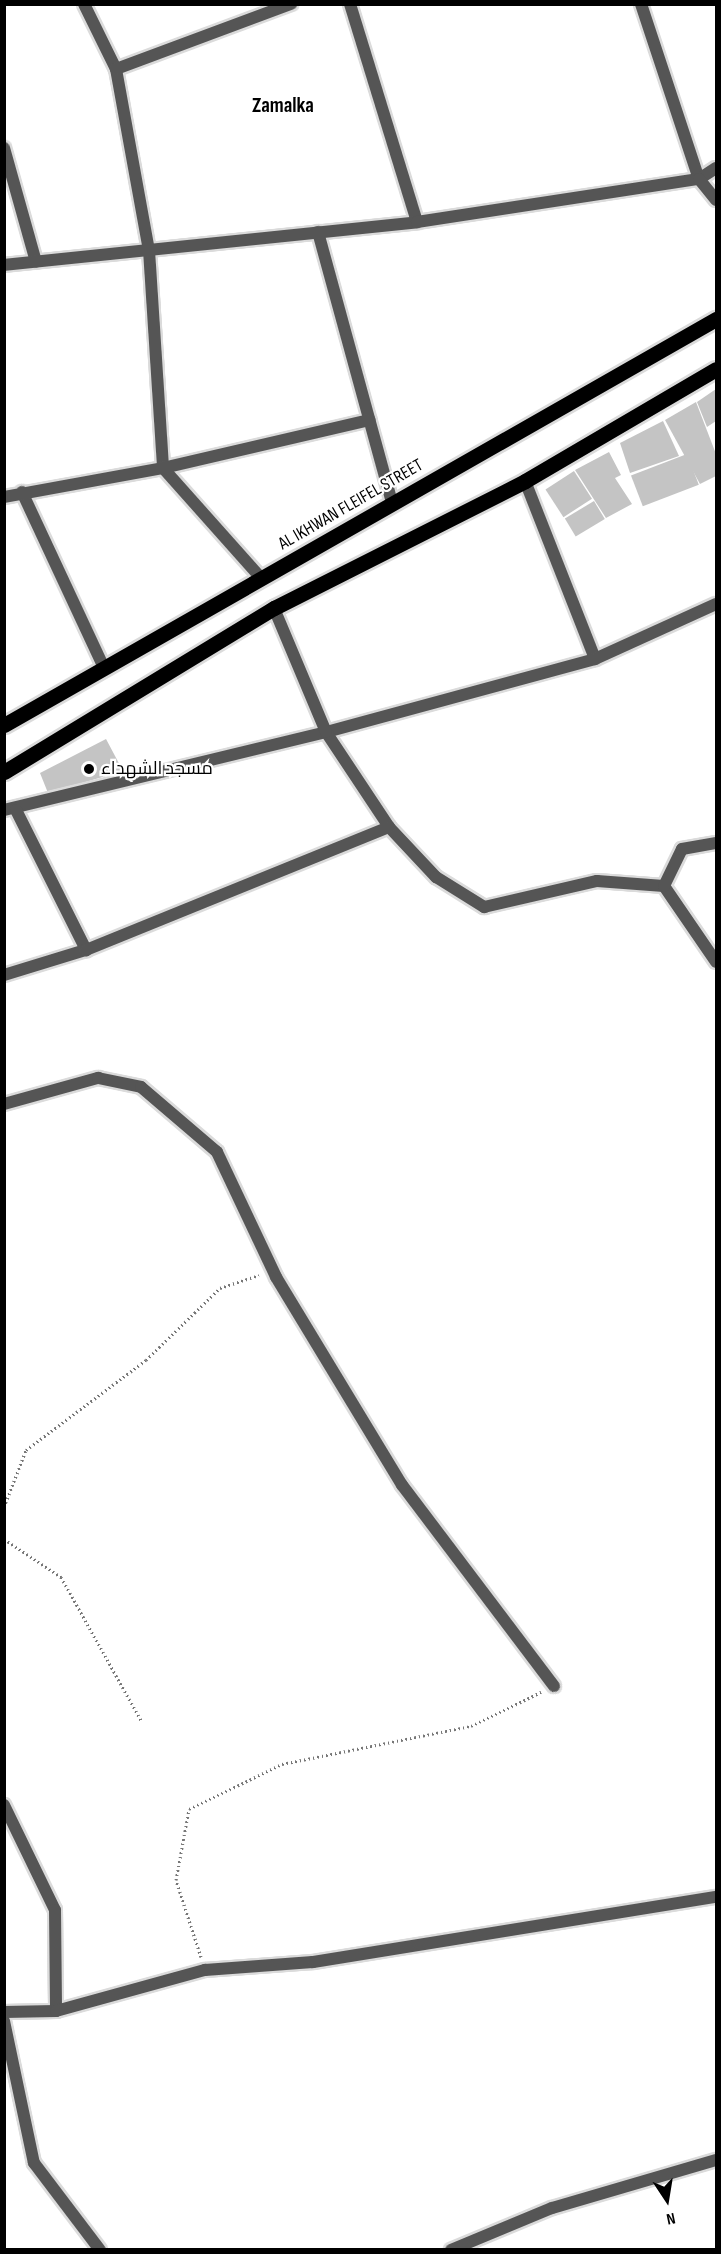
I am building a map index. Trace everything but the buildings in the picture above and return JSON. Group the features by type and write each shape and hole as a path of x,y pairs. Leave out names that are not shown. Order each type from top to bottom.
{"main road":[{"name":"AL IKHWAN FLEIFEL STREET","path":"4,724 717,320"},
{"path":"4,772 274,608 525,481 717,369"}],"street":[{"path":"84,4 116,69 149,250 163,468 262,579"},
{"path":"116,69 291,4"},
{"path":"350,4 417,222"},
{"path":"641,4 699,180 717,200"},
{"path":"4,148 36,262"},
{"path":"4,265 417,222 699,180 717,168"},
{"path":"318,232 392,503"},
{"path":"4,497 163,468 370,420"},
{"path":"525,481 595,659"},
{"path":"22,492 104,668"},
{"path":"86,950 10,810 327,732 595,659 717,604"},
{"path":"274,608 327,732 389,827 436,878 484,907 597,881 664,886"},
{"path":"4,975 86,950 389,827"},
{"path":"664,886 682,849 717,843"},
{"path":"664,886 717,962"},
{"path":"4,1104 98,1078 141,1087 217,1152 273,1271 402,1485 554,1686"},
{"path":"4,1805 55,1910 56,2011"},
{"path":"4,2012 56,2011 205,1970 313,1962 717,1897"},
{"path":"4,2020 34,2163 100,2250"},
{"path":"451,2250 552,2208 717,2160"}],"path":[{"path":"4,1507 26,1450 146,1360 220,1288 273,1271"},
{"path":"4,1539 62,1577 142,1722"},
{"path":"205,1970 176,1880 189,1809 282,1764 471,1726 554,1686"}],"place":[{"name":"مسجد الشهداء","path":"89,769"}],"district":[{"name":"Zamalka","path":"283,106"}]}
